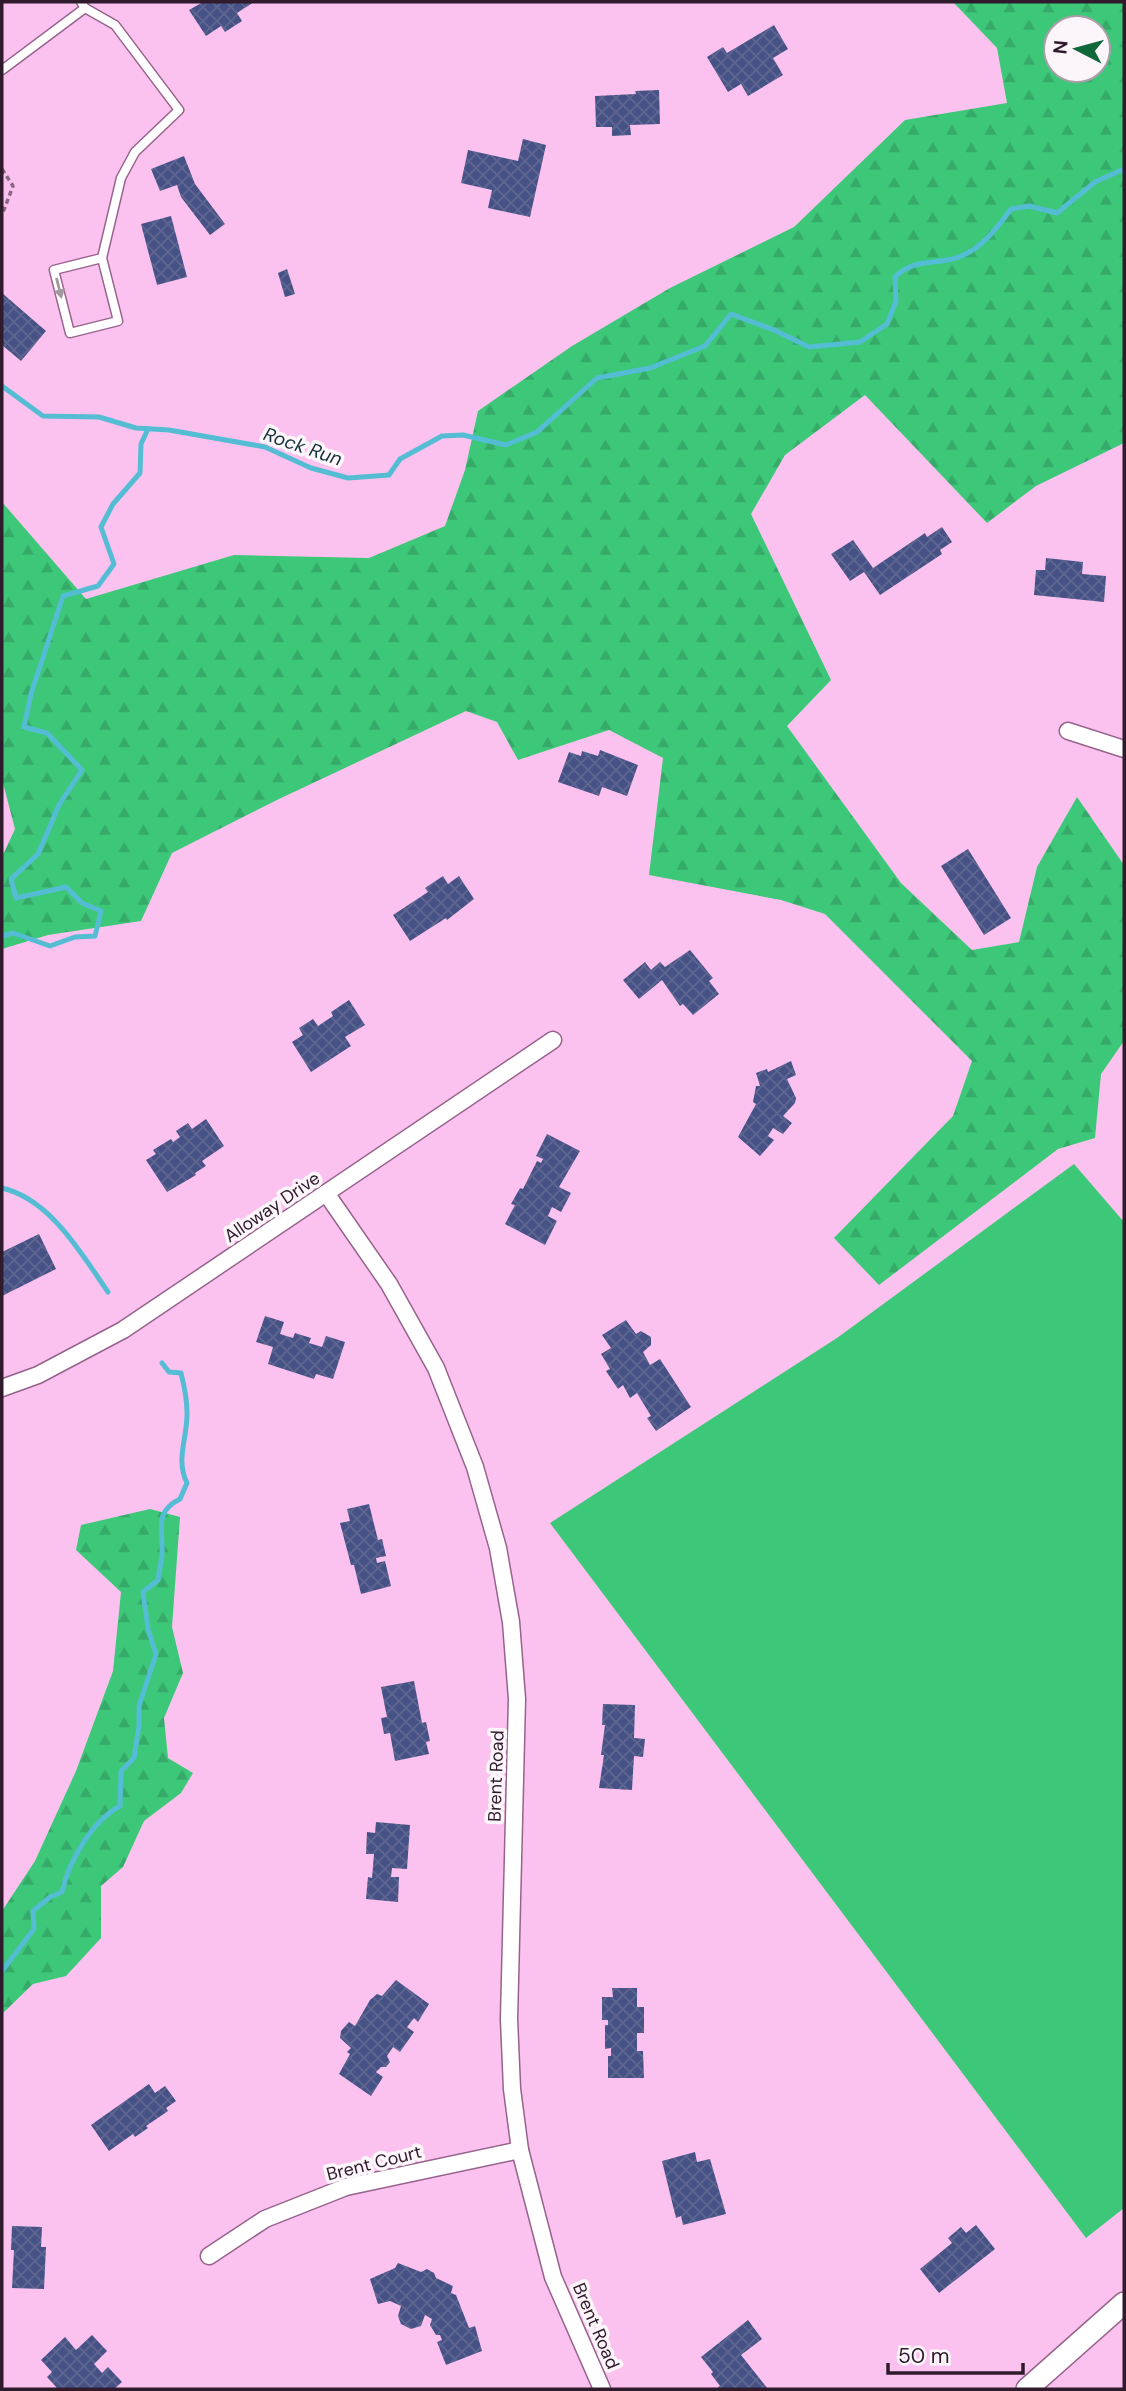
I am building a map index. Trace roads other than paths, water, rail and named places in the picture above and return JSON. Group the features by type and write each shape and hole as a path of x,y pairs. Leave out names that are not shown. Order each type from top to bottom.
{"street":[{"path":"1068,731 1124,748"},
{"name":"Alloway Drive","path":"2,1388 38,1375 123,1330 553,1040"},
{"name":"Brent Road","path":"326,1194 388,1284 436,1368 475,1467 498,1548 511,1622 517,1699 509,2019 512,2090 520,2150 553,2277 602,2389"},
{"name":"Brent Court","path":"209,2256 265,2220 346,2187 520,2150"},
{"path":"1027,2389 1124,2303"}],"lane":[{"path":"2,70 83,5 116,25 178,110 135,152 121,178 102,258 118,321 70,333 54,270 102,258"}],"waterway":[{"name":"Rock Run","path":"2,386 43,416 99,417 136,428 169,430 265,447 311,468 348,478 389,475 400,459 442,436 463,435 506,445 537,432 597,378 650,368 705,346 731,314 809,347 860,342 887,324 896,301 895,277 901,272 915,265 962,256 979,246 1011,209 1029,206 1057,213 1095,182 1124,169"},
{"path":"2,936 13,933 50,946 75,937 95,936 101,911 82,903 66,887 16,898 11,879 38,854 59,805 82,770 47,733 24,727 31,694 63,596 98,586 114,564 101,527 113,504 140,473 141,444 148,429"},
{"path":"2,1188 19,1194 50,1215 108,1292"},
{"path":"2,1971 34,1929 33,1911 50,1897 62,1892 70,1868 83,1843 100,1822 120,1806 121,1771 134,1758 139,1706 156,1654 148,1629 143,1592 158,1580 163,1515 166,1509 180,1499 187,1483 182,1465 187,1421 184,1387 181,1373 169,1372 162,1363"}]}
